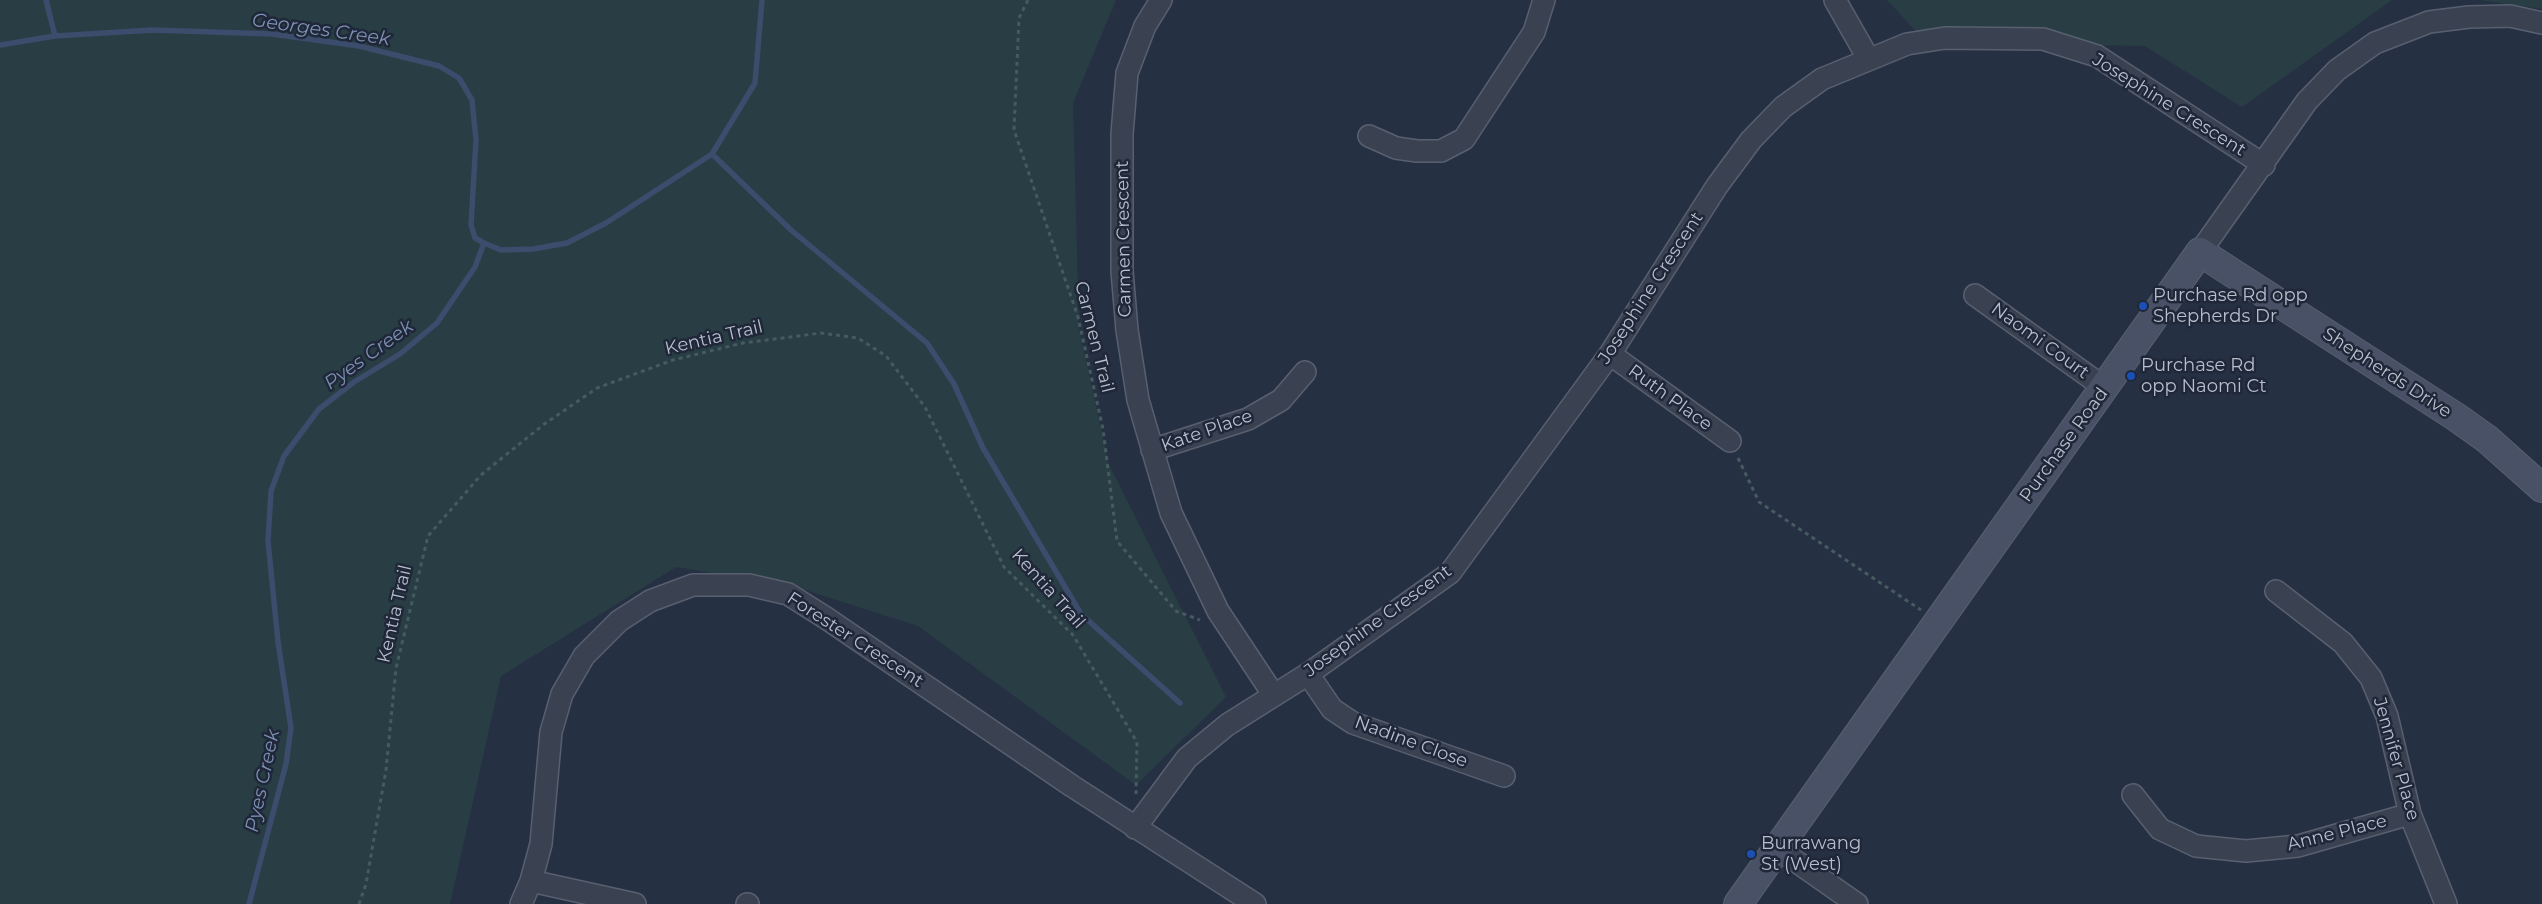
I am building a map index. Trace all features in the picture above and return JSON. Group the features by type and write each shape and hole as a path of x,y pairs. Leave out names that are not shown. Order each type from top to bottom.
{"main road":[{"name":"Purchase Road","path":"1738,904 2200,252"},
{"name":"Shepherds Drive","path":"2200,252 2456,417 2487,439 2542,488"}],"street":[{"name":"Carmen Crescent","path":"1161,0 1144,26 1127,73 1122,134 1122,271 1127,330 1138,400 1171,513 1218,611 1273,694"},
{"path":"1369,136 1396,148 1417,151 1441,151 1464,139 1534,32 1544,0"},
{"path":"1835,0 1868,58"},
{"name":"Purchase Road","path":"2200,252 2308,101 2336,70 2375,43 2429,22 2469,17 2510,16 2542,23"},
{"name":"Josephine Crescent","path":"1135,828 1187,758 1227,725 1273,694 1308,674 1450,573 1610,354 1717,186 1751,140 1783,107 1822,79 1868,58 1907,44 1944,38 2043,39 2097,56 2264,165"},
{"name":"Naomi Court","path":"1975,295 2105,388"},
{"name":"Ruth Place","path":"1610,354 1730,441"},
{"name":"Kate Place","path":"1152,450 1248,419 1281,400 1305,372"},
{"name":"Forester Crescent","path":"522,904 531,881 541,844 551,732 562,694 584,656 618,621 650,601 693,585 749,585 788,594 1135,828 1254,904"},
{"name":"Jennifer Place","path":"2276,591 2343,643 2371,678 2387,716 2410,814 2446,904"},
{"name":"Nadine Close","path":"1308,674 1332,709 1353,723 1504,776"},
{"name":"Anne Place","path":"2133,795 2160,829 2196,846 2246,850 2298,846 2410,814"},
{"path":"1777,848 1857,904"},
{"path":"531,881 635,904"}],"path":[{"name":"Carmen Trail","path":"1028,0 1019,18 1014,130 1078,317 1103,429 1118,541 1176,611 1231,631"},
{"name":"Kentia Trail","path":"359,904 366,884 386,770 396,668 428,536 481,475 543,426 597,388 673,360 743,343 821,333 858,338 886,356 925,406 1004,567 1073,635 1137,742 1135,828"},
{"path":"1730,441 1759,502 1939,621"}],"green space":[{"path":"0,0 1116,0 1073,103 1079,329 1109,465 1226,697 1136,785 918,626 796,587 676,567 501,676 450,904 0,904"},
{"path":"1887,0 2392,0 2242,107 2145,46 1926,42"},
{"path":"2480,0 2542,0 2542,9"}],"waterway":[{"path":"46,0 55,36"},
{"name":"Pyes Creek","path":"249,904 286,764 291,728 278,642 268,541 271,491 284,456 319,409 354,382 400,354 437,323 475,267 484,243 501,250 533,249 567,243 606,223 712,154 755,83 762,0"},
{"name":"Georges Creek","path":"0,45 55,36 153,30 272,34 359,46 439,66 459,78 472,100 476,140 471,225 475,238 484,243"},
{"path":"712,154 791,230 927,343 954,384 983,448 1081,614 1180,703"}],"place":[{"name":"Purchase Rd opp Shepherds Dr","path":"2143,306"},
{"name":"Purchase Rd opp Naomi Ct","path":"2131,376"},
{"name":"Burrawang St (West)","path":"1751,854"}]}
